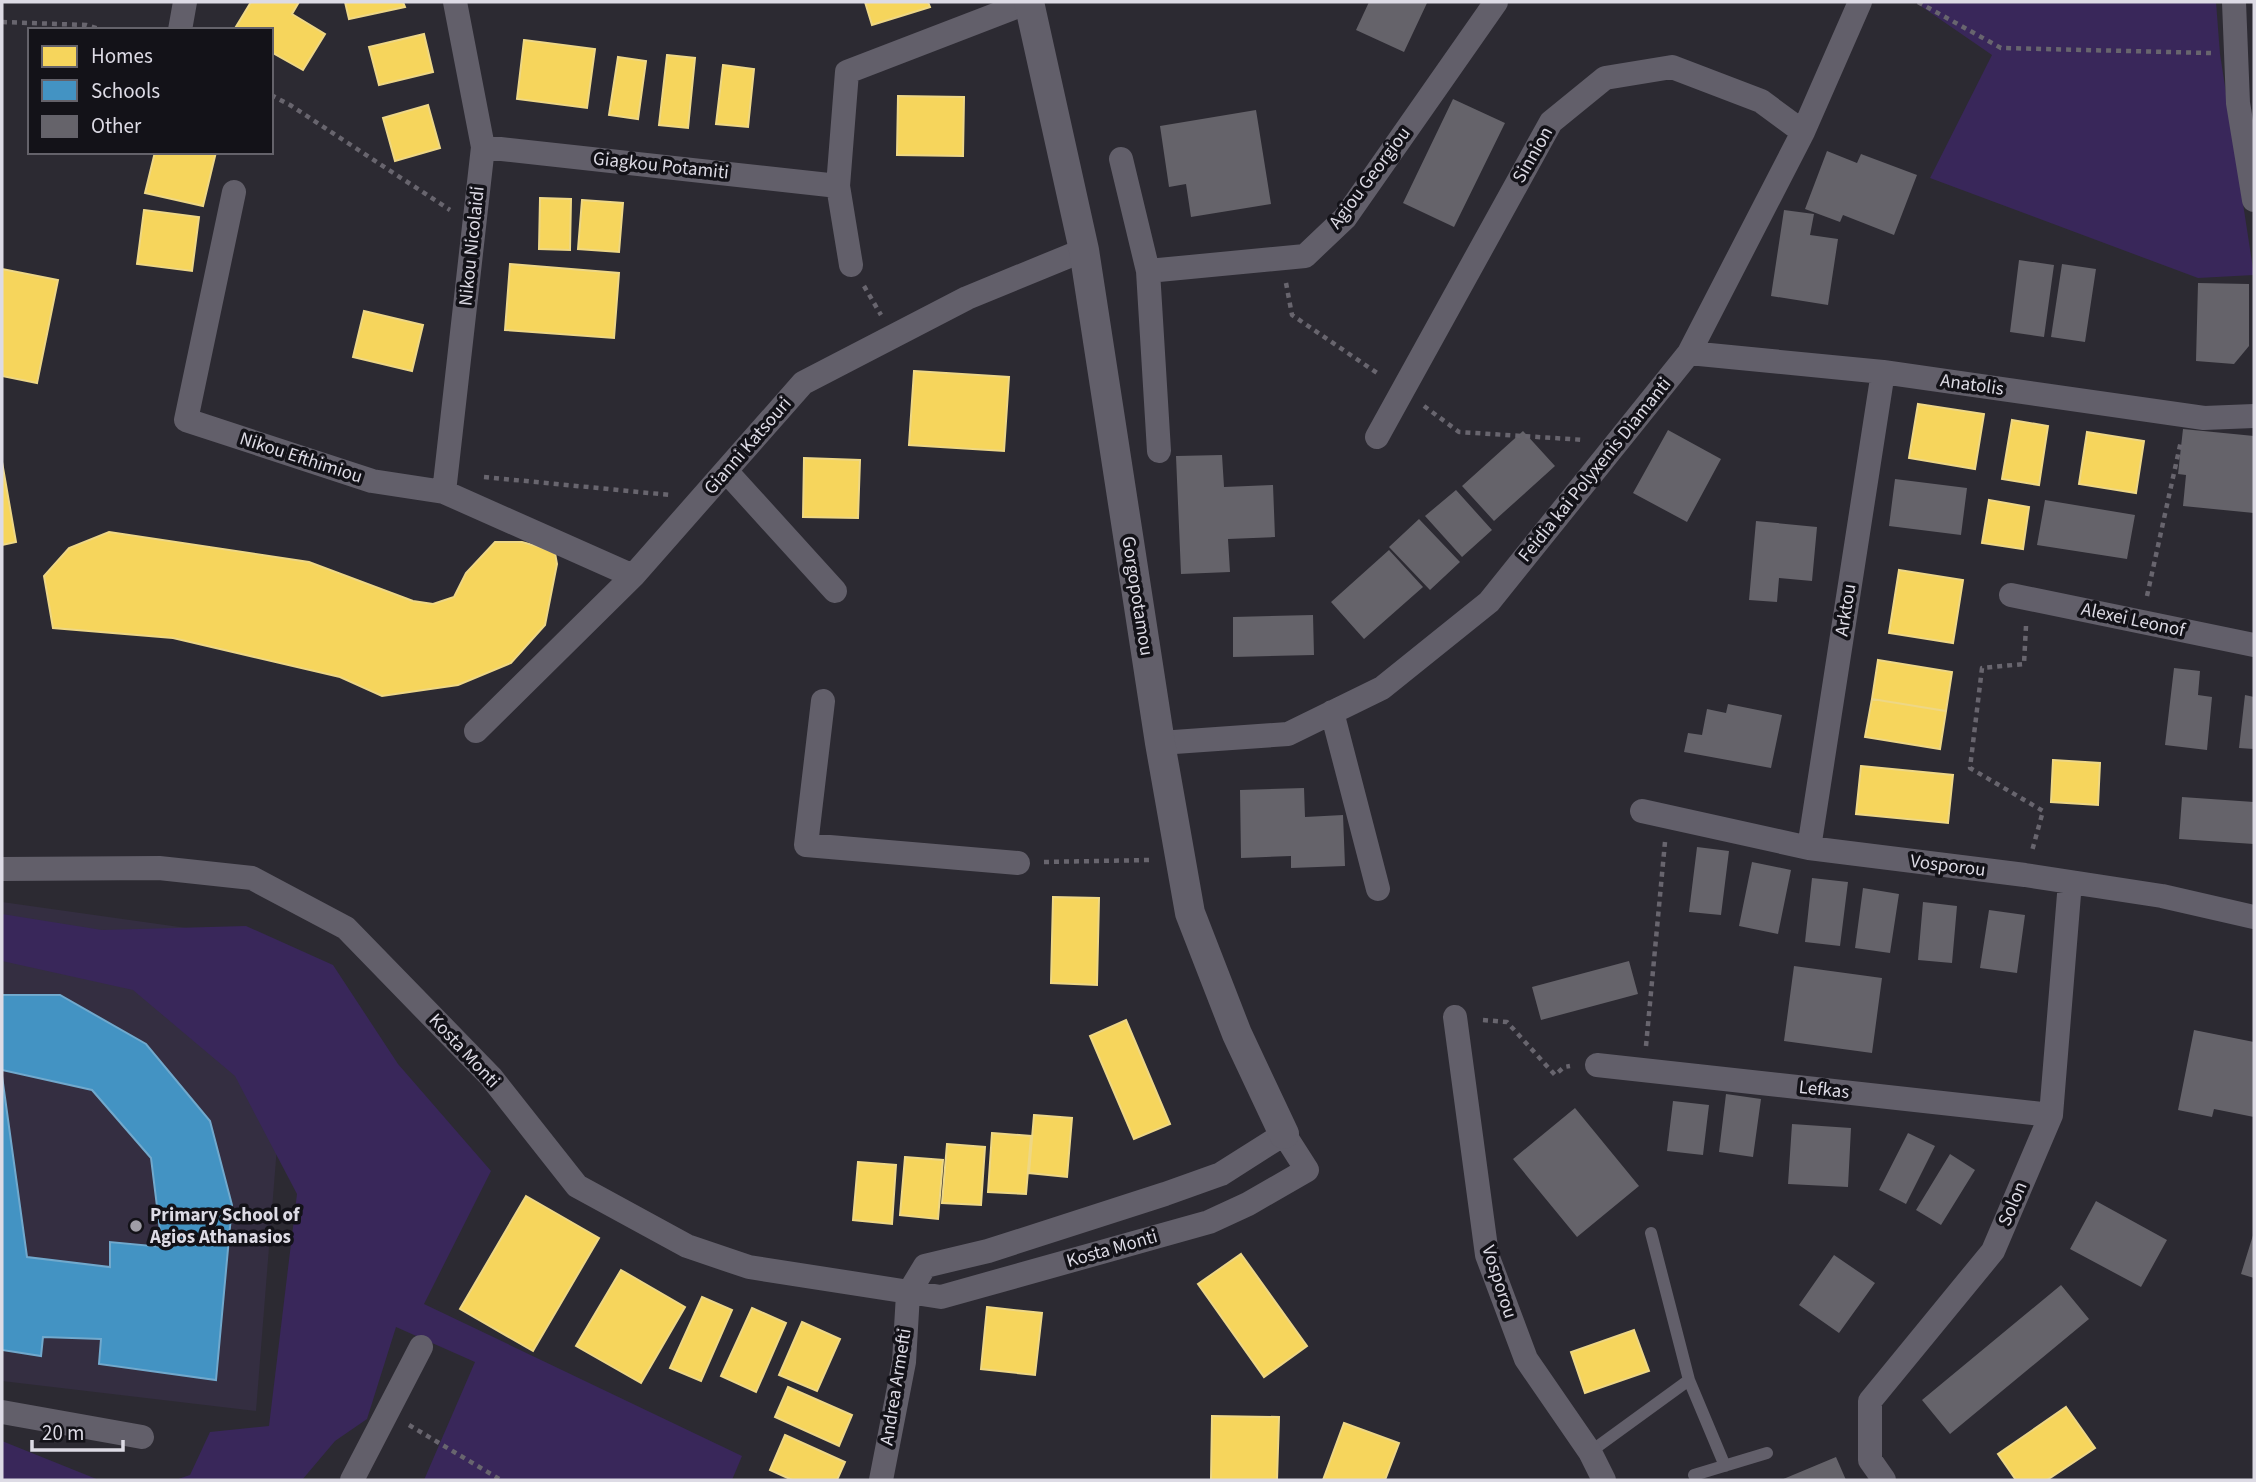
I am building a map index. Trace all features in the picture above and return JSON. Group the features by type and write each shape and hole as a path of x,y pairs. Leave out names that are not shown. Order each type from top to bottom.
{"street":[{"path":"180,28 185,2"},
{"name":"Nikou Nicolaidi","path":"445,483 483,147 456,2"},
{"path":"850,265 838,186 847,72 1029,2"},
{"name":"Gorgopotamou","path":"1029,2 1084,250 1160,743 1190,913 1237,1034 1284,1134 1307,1170"},
{"name":"Agiou Georgiou","path":"1148,271 1305,256 1345,218 1496,2"},
{"name":"Feidia kai Polyxenis Diamanti","path":"1160,743 1288,734 1382,688 1489,602 1689,353 1804,132 1860,2"},
{"path":"2234,2 2237,54 2246,101 2254,200"},
{"name":"Sinnion","path":"1377,437 1551,122 1605,78 1672,66 1761,102 1804,132"},
{"name":"Giagkou Potamiti","path":"483,147 838,186"},
{"path":"1121,159 1148,271 1159,451"},
{"name":"Nikou Efthimiou","path":"234,192 186,420 372,481 445,483 633,576"},
{"name":"Gianni Katsouri","path":"476,731 633,576 803,383 967,298 1084,250"},
{"name":"Anatolis","path":"1689,353 1883,372 2186,416 2254,416"},
{"name":"Arktou","path":"1809,848 1883,372"},
{"path":"726,471 835,592"},
{"name":"Alexei Leonof","path":"2019,596 2254,645"},
{"path":"823,701 806,845 1018,863"},
{"path":"1332,712 1378,889"},
{"name":"Vosporou","path":"1642,811 1809,848 2025,875 2162,896 2254,918"},
{"name":"Kosta Monti","path":"2,869 159,868 252,878 346,928 491,1077 577,1186 687,1246 749,1267 908,1294 941,1297 1209,1222 1248,1204 1307,1170"},
{"name":"Solon","path":"1884,1480 1870,1460 1870,1401 1993,1251 2050,1115 2070,883"},
{"name":"Vosporou","path":"1455,1017 1487,1255 1525,1359 1590,1452 1604,1480"},
{"name":"Lefkas","path":"1597,1065 2050,1115"},
{"name":"Kosta Monti","path":"908,1294 925,1266 988,1251 1221,1174 1284,1134"},
{"name":"Andrea Armefti","path":"881,1480 904,1362 908,1294"},
{"path":"352,1480 421,1347"},
{"path":"2,1412 142,1437"}],"lane":[{"path":"1651,1233 1689,1380 1725,1466"},
{"path":"1590,1452 1689,1380"},
{"path":"1694,1475 1767,1452"}],"path":[{"path":"1918,2 2001,48 2237,54"},
{"path":"2,22 86,25 96,28"},
{"path":"273,96 474,226"},
{"path":"850,265 893,336"},
{"path":"2141,621 2186,416"},
{"path":"445,483 702,498"},
{"path":"2019,596 2024,664 1982,668 1970,768 2043,811 2025,875"},
{"path":"1644,1070 1667,817"},
{"path":"1018,863 1180,859"},
{"path":"1455,1017 1507,1022 1555,1075 1564,1067 1597,1065"},
{"path":"387,1412 501,1480"}],"shaded area":[{"path":"1915,2 2216,2 2220,54 2254,275 2198,278 1930,178 1992,55"},
{"name":"Primary School of Agios Athanasios","path":"2,902 215,932 283,1071 256,1411 2,1381"},
{"path":"2,914 102,930 246,926 333,965 398,1064 491,1171 424,1304 742,1456 732,1480 424,1480 475,1362 396,1327 367,1419 335,1441 302,1480 175,1480 190,1475 210,1432 269,1426 297,1194 235,1076 133,990 2,961"},
{"path":"2,1441 99,1480 2,1480"}],"building: Homes":[{"path":"251,2 299,2 292,14 325,34 303,70 273,53 273,28 235,28"},
{"path":"345,2 403,2 405,7 349,19"},
{"path":"865,2 928,2 930,7 872,25"},
{"path":"424,34 433,72 379,85 369,47"},
{"path":"524,40 595,49 587,108 517,99"},
{"path":"667,55 695,58 688,128 659,125"},
{"path":"618,57 646,61 638,119 609,115"},
{"path":"723,65 754,69 748,127 716,124"},
{"path":"898,96 964,97 963,156 897,155"},
{"path":"428,105 440,148 395,161 383,118"},
{"path":"155,154 216,154 203,206 145,193"},
{"path":"540,198 571,199 570,250 539,249"},
{"path":"582,200 623,203 619,252 578,249"},
{"path":"144,210 199,217 192,271 137,264"},
{"path":"510,264 619,273 614,338 505,330"},
{"path":"2,269 58,280 37,383 2,376"},
{"path":"364,311 423,325 412,371 353,357"},
{"path":"914,371 1009,377 1004,451 909,445"},
{"path":"1918,404 1984,414 1975,469 1909,458"},
{"path":"2012,420 2048,426 2039,485 2002,479"},
{"path":"2087,432 2144,441 2136,493 2079,484"},
{"path":"804,458 860,460 858,518 803,517"},
{"path":"2,462 16,542 2,545"},
{"path":"1989,500 2029,507 2023,549 1982,543"},
{"path":"109,532 309,562 413,601 433,604 454,597 466,573 495,542 522,542 540,547 555,553 557,564 545,625 511,663 458,685 382,696 340,677 173,638 53,628 44,576 69,548"},
{"path":"1899,570 1963,580 1953,643 1889,633"},
{"path":"1878,660 1952,672 1946,711 1872,699"},
{"path":"1872,699 1946,711 1940,749 1865,737"},
{"path":"2053,760 2100,763 2098,805 2051,802"},
{"path":"1861,766 1953,775 1948,823 1856,814"},
{"path":"1053,897 1099,898 1097,985 1051,983"},
{"path":"1126,1020 1170,1124 1134,1139 1090,1036"},
{"path":"1034,1115 1072,1118 1067,1177 1029,1173"},
{"path":"992,1133 1031,1136 1026,1194 988,1192"},
{"path":"947,1144 985,1147 981,1205 942,1203"},
{"path":"905,1157 943,1160 938,1219 900,1215"},
{"path":"858,1162 896,1165 892,1224 853,1220"},
{"path":"526,1196 599,1238 533,1351 460,1309"},
{"path":"1241,1254 1307,1346 1264,1377 1198,1284"},
{"path":"621,1270 685,1307 641,1383 576,1346"},
{"path":"702,1297 732,1310 701,1381 670,1368"},
{"path":"987,1307 1042,1313 1035,1375 981,1369"},
{"path":"752,1308 786,1323 756,1392 721,1376"},
{"path":"802,1322 840,1339 817,1391 779,1375"},
{"path":"1634,1330 1649,1371 1585,1393 1571,1352"},
{"path":"788,1387 852,1415 839,1446 775,1417"},
{"path":"2066,1407 2095,1448 2047,1480 2016,1480 1998,1454"},
{"path":"1212,1416 1279,1417 1277,1480 1211,1480"},
{"path":"1344,1423 1399,1443 1385,1480 1323,1480"},
{"path":"785,1435 845,1462 837,1480 792,1480 770,1470"}],"building: Schools":[{"path":"2,995 60,995 146,1044 210,1121 232,1205 216,1380 99,1364 101,1339 43,1337 41,1356 2,1350 2,1076 27,1257 110,1267 110,1242 162,1247 151,1158 92,1090 2,1070"}],"building: Other":[{"path":"1369,2 1427,3 1404,52 1356,30"},
{"path":"1453,99 1505,123 1454,227 1403,203"},
{"path":"1256,110 1271,204 1191,217 1186,184 1169,187 1160,126"},
{"path":"1827,151 1857,163 1861,154 1917,175 1894,235 1843,215 1840,222 1805,209"},
{"path":"1784,210 1814,214 1810,235 1838,239 1828,305 1771,296"},
{"path":"2019,260 2054,265 2044,337 2010,332"},
{"path":"2062,264 2096,269 2085,342 2051,337"},
{"path":"2198,283 2249,284 2249,346 2234,364 2196,361"},
{"path":"2183,429 2254,436 2254,513 2183,506 2186,475 2178,474"},
{"path":"1668,430 1721,459 1687,522 1633,493"},
{"path":"1523,431 1555,466 1494,521 1462,486"},
{"path":"1222,455 1224,487 1273,485 1275,537 1228,539 1230,572 1181,574 1176,456"},
{"path":"1895,479 1967,488 1961,535 1889,526"},
{"path":"1456,490 1492,530 1462,557 1425,516"},
{"path":"2045,500 2135,515 2127,559 2037,545"},
{"path":"1419,519 1460,562 1430,590 1389,547"},
{"path":"1756,521 1817,527 1812,581 1779,578 1777,602 1749,600"},
{"path":"1389,550 1423,587 1364,639 1331,602"},
{"path":"1313,615 1314,655 1233,657 1233,617"},
{"path":"2174,668 2200,671 2198,695 2212,697 2207,750 2165,745"},
{"path":"2245,695 2254,697 2254,749 2239,748"},
{"path":"1728,704 1782,715 1771,768 1684,752 1688,733 1702,735 1707,709 1726,713"},
{"path":"1304,788 1305,817 1343,815 1345,866 1291,868 1291,856 1241,858 1240,790"},
{"path":"2182,797 2254,802 2254,844 2179,839"},
{"path":"1697,847 1729,851 1721,915 1689,912"},
{"path":"1752,862 1791,870 1778,934 1739,926"},
{"path":"1812,878 1848,882 1840,946 1805,942"},
{"path":"1863,888 1899,894 1890,953 1855,948"},
{"path":"1923,902 1957,906 1952,963 1918,960"},
{"path":"1989,910 2025,915 2017,973 1980,968"},
{"path":"1629,961 1638,994 1541,1020 1532,987"},
{"path":"1794,966 1882,978 1872,1053 1784,1041"},
{"path":"2194,1030 2254,1042 2254,1117 2214,1109 2212,1117 2178,1110"},
{"path":"1726,1094 1761,1099 1753,1157 1719,1152"},
{"path":"1673,1101 1709,1105 1703,1155 1667,1151"},
{"path":"1575,1108 1639,1186 1577,1237 1513,1159"},
{"path":"1792,1124 1851,1128 1848,1187 1788,1184"},
{"path":"1908,1133 1935,1146 1906,1204 1879,1190"},
{"path":"1950,1154 1975,1170 1941,1225 1916,1210"},
{"path":"2096,1201 2167,1240 2141,1287 2070,1249"},
{"path":"2254,1232 2254,1278 2241,1274"},
{"path":"1834,1255 1875,1283 1839,1333 1799,1305"},
{"path":"2061,1285 2089,1319 1950,1434 1922,1400"},
{"path":"1836,1457 1846,1480 1781,1480"}],"place":[{"name":"Primary School of Agios Athanasios","path":"136,1226"}]}
